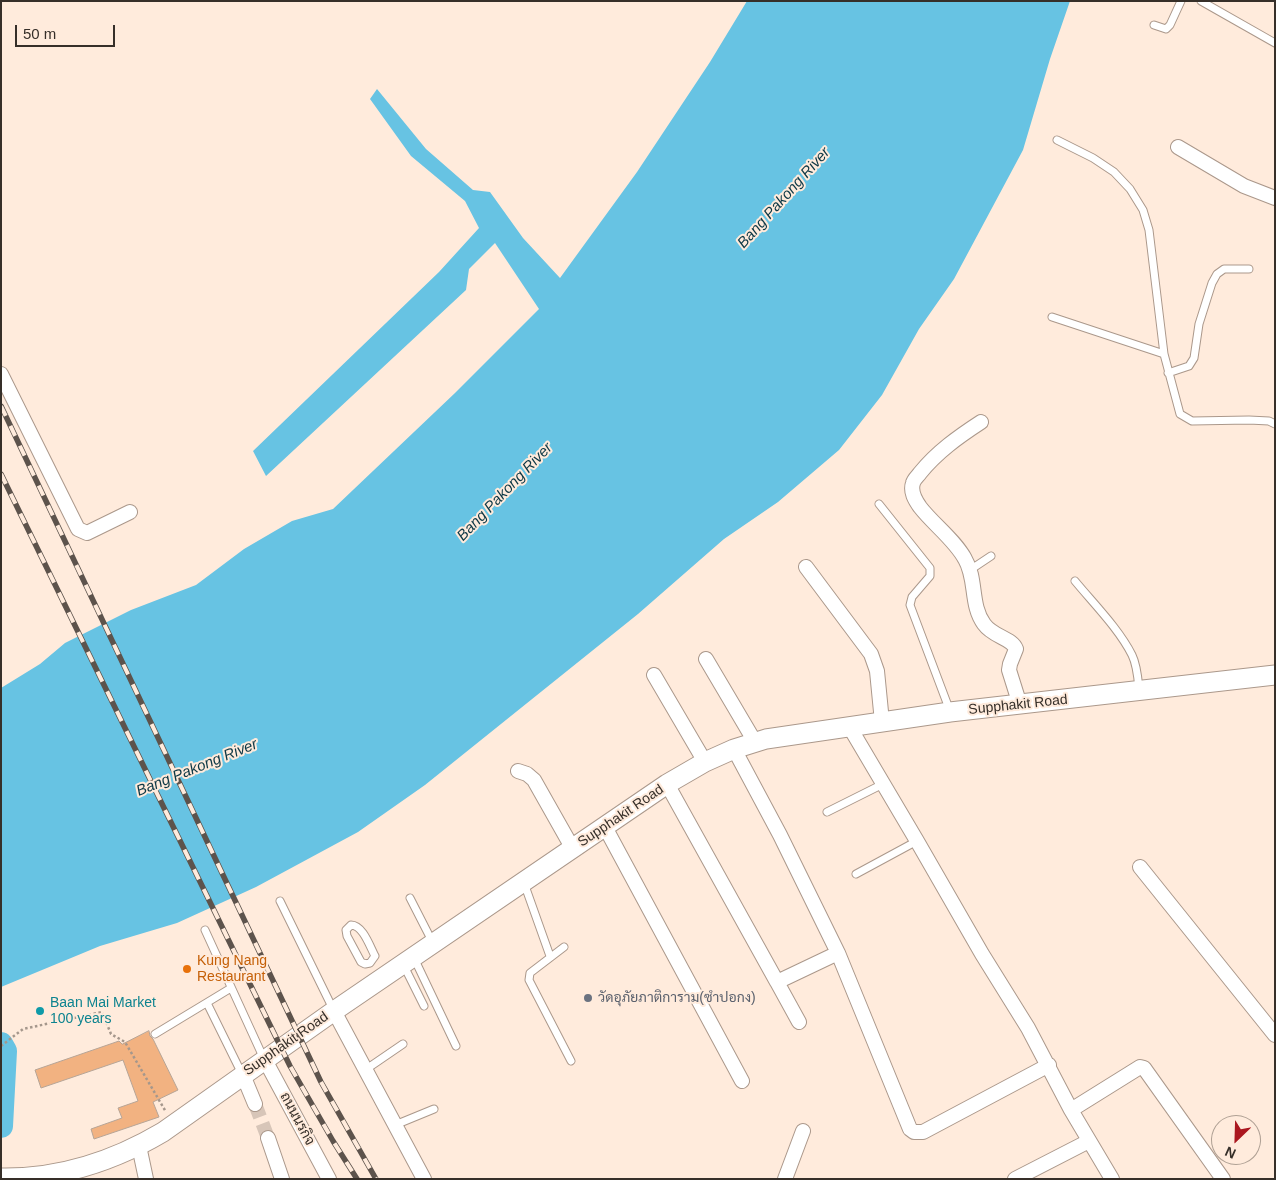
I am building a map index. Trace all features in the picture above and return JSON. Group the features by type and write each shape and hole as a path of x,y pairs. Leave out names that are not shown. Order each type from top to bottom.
{"main road":[{"name":"Supphakit Road","path":"1,1178 49,1175 100,1162 139,1146 434,943 529,896 573,849 668,784 704,762 734,749 755,742 849,726 950,712 1140,692 1275,675"}],"street":[{"path":"1178,147 1244,186 1275,198"},
{"path":"1,374 78,529 86,533 130,512"},
{"path":"981,422 956,438 930,460 914,482 912,493 919,506 964,556 970,570 977,608 984,624 999,637 1015,644 1016,649 1009,670 1020,705"},
{"path":"806,567 871,654 877,671 882,722"},
{"path":"706,659 755,742"},
{"path":"654,675 704,762"},
{"path":"849,726 982,954 1028,1028 1071,1110 1112,1179"},
{"path":"734,749 780,835 838,953 910,1129 914,1132 923,1132 1049,1065"},
{"path":"518,771 527,774 534,780 573,849"},
{"path":"668,784 799,1022"},
{"path":"604,827 742,1081"},
{"path":"1140,867 1275,1035"},
{"path":"777,982 838,953"},
{"path":"334,1011 424,1179"},
{"name":"ถนนนรกิจ","path":"265,1060 329,1179"},
{"path":"1071,1110 1140,1067 1144,1068 1223,1179"},
{"path":"243,1075 255,1104"},
{"path":"785,1179 802,1131"},
{"path":"268,1138 282,1179"},
{"path":"1015,1179 1089,1141"},
{"path":"139,1146 146,1179"}],"lane":[{"path":"1154,25 1166,29 1170,25 1181,1"},
{"path":"1201,1 1275,43"},
{"path":"1057,140 1093,158 1114,172 1130,189 1143,210 1149,230 1164,354 1180,414 1192,421 1249,420 1269,421 1275,424"},
{"path":"1168,373 1189,366 1194,358 1199,324 1212,283 1217,274 1224,269 1249,269"},
{"path":"1052,317 1164,354"},
{"path":"879,504 930,568 930,576 912,597 910,605 950,712"},
{"path":"970,570 991,556"},
{"path":"1076,581 1115,630 1132,655 1140,692"},
{"path":"827,812 883,784"},
{"path":"856,874 917,840"},
{"path":"529,896 550,956"},
{"path":"410,898 434,943"},
{"path":"280,901 334,1011"},
{"path":"351,925 355,925 360,929 375,956 370,964 361,962 347,936 346,930 351,925"},
{"path":"205,930 265,1060"},
{"path":"564,947 530,972 529,980 571,1061"},
{"path":"408,960 424,1006"},
{"path":"408,960 456,1046"},
{"path":"370,964 378,981"},
{"path":"155,1034 231,988"},
{"path":"207,1002 243,1075"},
{"path":"365,1070 403,1044"},
{"path":"395,1125 434,1109"}],"path":[{"path":"1,1046 23,1029 102,1012 111,1034 126,1042 173,1124"}],"water":[{"name":"Bang Pakong River","path":"747,1 1070,1 1050,59 1023,150 954,279 919,329 882,395 839,450 778,502 724,539 638,614 425,785 358,832 256,887 177,923 100,946 1,987 1,688 40,664 65,643 131,610 196,585 244,549 292,521 333,509 455,393 539,309 495,243 469,269 466,290 266,476 253,451 439,272 479,228 465,201 411,156 370,99 377,89 426,149 473,190 490,192 523,238 560,278 637,172 710,62"}],"building":[{"path":"149,1031 178,1090 153,1102 159,1117 94,1139 91,1129 122,1118 118,1108 138,1101 123,1060 41,1088 35,1070 119,1041 122,1044"}],"waterway":[{"path":"1,1044 5,1051 1,1126"}],"tunnel":[{"path":"255,1104 268,1138"}],"railway":[{"path":"1,406 321,1082 376,1179"},
{"path":"1,474 290,1066 357,1179"}],"place":[{"name":"Kung Nang Restaurant","path":"187,969"},
{"name":"วัดอุภัยภาติการาม(ซำปอกง)","path":"588,998"},
{"name":"Baan Mai Market 100 years","path":"40,1011"}]}
